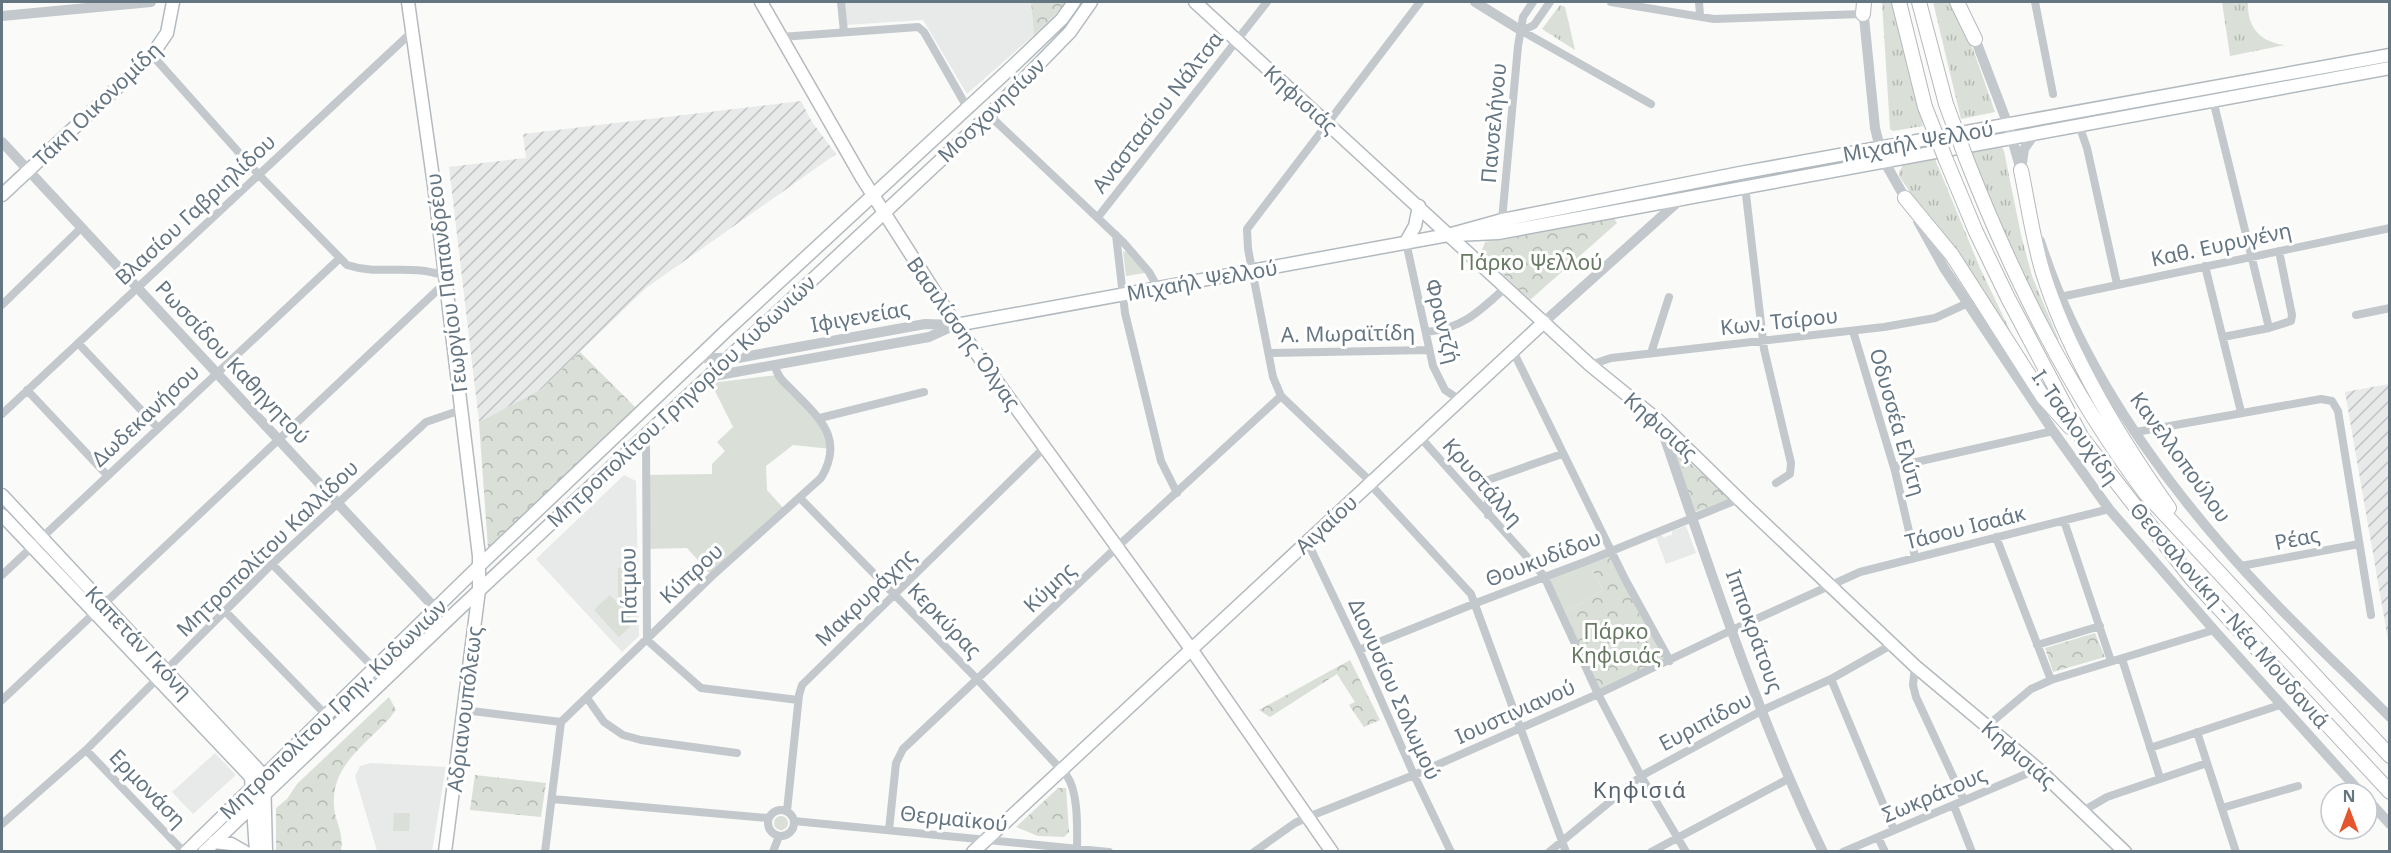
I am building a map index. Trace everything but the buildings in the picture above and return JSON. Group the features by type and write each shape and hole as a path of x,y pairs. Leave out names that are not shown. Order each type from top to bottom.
{"highway":[{"name":"Θεσσαλονίκη - Νέα Μουδανιά","path":"1899,2 1925,107 1967,214 2008,298 2082,438 2192,579 2390,792"},
{"name":"Θεσσαλονίκη - Νέα Μουδανιά","path":"1919,2 1946,104 1966,158 2015,275 2088,411 2146,494 2390,756"},
{"path":"1959,2 1975,39"},
{"path":"2021,170 2043,274 2077,354 2142,470 2170,510 2220,573"},
{"path":"1905,198 1952,255 2043,397 2082,438"}],"main road":[{"name":"Τάκη Οικονομίδη","path":"2,195 152,55 167,33 173,2"},
{"name":"Γεωργίου Παπανδρέου","path":"408,2 446,279 477,529 479,566"},
{"name":"Βασιλίσσης Όλγας","path":"761,2 872,194 956,325 1191,649 1332,852"},
{"name":"Μοσχονησίων","path":"872,194 968,109 1062,19 1074,2"},
{"name":"Μοσχονησίων","path":"883,212 989,115 1070,32 1091,2"},
{"name":"Κηφισιάς","path":"1195,2 1590,365 1659,421 1915,666 2038,769 2125,852"},
{"name":"Μιχαήλ Ψελλού","path":"1448,234 1466,236 1498,233 1884,161 2010,131 2390,55"},
{"name":"Μιχαήλ Ψελλού","path":"956,325 1448,234 1502,220 1880,148 2010,131 2035,133 2390,68"},
{"name":"Μητροπολίτου Γρηγορίου Κυδωνιών","path":"479,566 872,194"},
{"path":"1406,242 1415,226 1419,206"},
{"name":"Μητροπολίτου Γρηγορίου Κυδωνιών","path":"479,590 883,212"},
{"name":"Αιγαίου","path":"973,852 1544,322"},
{"name":"Καπετάν Γκόνη","path":"2,495 103,604 161,675 251,777 256,852"},
{"name":"Καπετάν Γκόνη","path":"2,515 94,613 264,776"},
{"name":"Αδριανουπόλεως","path":"445,852 479,590 479,566"},
{"name":"Μητροπολίτου Γρηγ. Κυδωνιών","path":"185,852 479,566"},
{"name":"Μητροπολίτου Γρηγ. Κυδωνιών","path":"204,852 479,590"},
{"path":"264,776 266,852"},
{"path":"214,842 231,844 245,852"}],"street":[{"path":"2,16 151,2"},
{"path":"841,2 844,32"},
{"name":"Αναστασίου Νάλτσα","path":"1098,217 1267,2"},
{"path":"1420,2 1250,224 1247,241 1252,271 1273,377 1281,396 1371,483 1464,585 1476,603 1566,852"},
{"path":"1475,2 1651,104"},
{"name":"Πανσελήνου","path":"1502,220 1518,46 1523,17 1533,2"},
{"path":"1522,31 1534,25 1550,2"},
{"path":"1611,2 1714,19 1863,6"},
{"path":"1699,2 1700,15"},
{"path":"2035,2 2054,94"},
{"name":"Ι. Τσαλουχίδη","path":"1863,6 1875,128 1884,161 1944,268 2053,431 2109,509 2280,705 2350,781"},
{"path":"781,37 914,26 921,29 968,109"},
{"name":"Βλασίου Γαβριηλίδου","path":"2,414 413,31"},
{"name":"Κανελλοπούλου","path":"1975,39 2010,131 2037,231 2060,297 2098,372 2170,481 2221,545 2298,627 2390,717"},
{"path":"2,700 446,279 417,268 361,270 347,265 259,174 152,55"},
{"path":"2213,100 2269,328"},
{"path":"989,115 1116,235 1149,272 1158,288"},
{"path":"2079,125 2087,148 2117,284"},
{"path":"2021,170 2024,149 2035,133"},
{"name":"Ρωσσίδου Καθηγητού","path":"2,142 435,608"},
{"path":"1745,186 1763,341 1791,463 1790,474 1776,483"},
{"name":"Αιγαίου","path":"1544,322 1681,199"},
{"path":"2,305 81,228"},
{"name":"Καθ. Ευρυγένη","path":"2060,297 2390,228"},
{"path":"1116,235 1122,294 1161,461 1177,493"},
{"name":"Φραντζή","path":"1406,242 1428,350 1444,390 1460,400"},
{"path":"2223,337 2288,323 2292,318 2279,251"},
{"name":"Δωδεκανήσου","path":"2,575 340,258"},
{"path":"2205,266 2241,412"},
{"path":"1426,332 1444,330 1458,324 1480,310 1506,287"},
{"path":"1651,353 1669,297"},
{"name":"Κων. Τσίρου","path":"1590,365 1611,358 1853,331 1935,318 1968,303"},
{"path":"2356,315 2390,308"},
{"name":"Ιφιγενείας","path":"698,358 728,358 768,353 925,324 956,325"},
{"name":"Ιφιγενείας","path":"708,376 929,337 956,325"},
{"name":"Οδυσσέα Ελύτη","path":"1853,331 1894,467 1915,557"},
{"path":"78,343 158,428"},
{"name":"Α. Μωραϊτίδη","path":"1269,353 1428,350"},
{"path":"1512,351 1562,454 1670,661"},
{"name":"Κύπρου","path":"561,722 712,576 821,478 827,467 831,449 828,432 820,418 777,375 775,365"},
{"path":"27,390 107,475"},
{"path":"820,418 924,392"},
{"name":"Κύμης","path":"889,830 896,764 900,753 1117,547 1281,396"},
{"path":"2136,432 2325,399 2335,404 2371,615"},
{"name":"Μητροπολίτου Καλλίδου","path":"2,824 86,750 272,564 426,422 461,410"},
{"name":"Ιπποκράτους","path":"1659,421 1732,630 1790,778 1823,852"},
{"path":"1894,467 2053,431"},
{"name":"Πάτμου","path":"646,434 647,640 701,688 798,700"},
{"name":"Κρυστάλλη","path":"1420,437 1488,516 1544,576 1598,694 1641,776 1686,852"},
{"name":"Μακρυράχης","path":"787,811 798,700 800,690 806,680 1045,447"},
{"path":"1488,516 1488,480 1562,454"},
{"name":"Κερκύρας","path":"800,498 977,679 1061,770 1072,786 1077,821 1077,850"},
{"name":"Θουκυδίδου","path":"1359,650 1738,499"},
{"name":"Τάσου Ισαάκ","path":"1832,586 1868,570 2109,509"},
{"path":"2064,521 2111,661"},
{"path":"1996,537 2051,680"},
{"name":"Διονυσίου Σολωμού","path":"1307,541 1451,852"},
{"name":"Ρέας","path":"2241,567 2359,544"},
{"path":"272,564 374,668"},
{"name":"Ιουστινιανού","path":"1308,817 1414,775 1598,694 1732,630 1832,586"},
{"path":"225,611 326,715"},
{"path":"2037,645 2100,626"},
{"path":"1987,726 2031,689 2051,680 2214,630"},
{"name":"Ευριπίδου","path":"1549,852 1641,776 1763,710 1831,678 1893,644"},
{"path":"2122,659 2160,778"},
{"path":"1915,666 1913,685 1916,698 1964,800"},
{"path":"1831,678 1894,830"},
{"path":"587,698 604,722 623,735 640,740 737,753"},
{"path":"2150,748 2280,705"},
{"path":"464,710 561,722 545,852"},
{"path":"2198,732 2236,852"},
{"name":"Ερμονάση","path":"86,750 185,852"},
{"path":"2083,811 2107,797 2207,763"},
{"name":"Σωκράτους","path":"1843,852 2038,769"},
{"path":"1651,852 1790,778"},
{"path":"2222,808 2298,786"},
{"path":"552,799 768,819"},
{"path":"1954,806 1972,852"},
{"path":"773,852 779,836 791,831 794,821 787,811 774,811 768,819 769,829 779,836"},
{"path":"2379,812 2390,824"},
{"path":"1254,852 1295,823 1308,817"},
{"name":"Θερμαϊκού","path":"794,821 1109,852"},
{"path":"1878,837 1885,852"}],"shaded area":[{"path":"843,2 1031,2 1034,35 967,94 923,20 846,25"},
{"path":"801,101 812,122 836,154 646,288 542,389 479,422 449,167 526,158 523,134"},
{"path":"2390,384 2389,646 2345,392"},
{"path":"624,475 636,481 639,636 622,652 536,559"},
{"path":"1686,526 1696,553 1666,564 1656,537 1661,535 1664,538 1672,535 1672,531"},
{"path":"215,753 236,775 193,814 172,792"},
{"path":"371,763 446,767 432,851 377,851 355,776 360,766"}],"green space":[{"path":"1031,2 1068,2 1034,35"},
{"path":"1882,2 1894,2 1923,126 1893,131 1890,129"},
{"path":"1933,2 1952,2 1974,52 1995,112 1961,119"},
{"path":"2222,2 2248,2 2250,19 2257,32 2269,41 2285,45 2230,56"},
{"path":"1560,5 1565,7 1575,50 1542,29"},
{"path":"2002,147 2004,151 2032,276 2059,345 2014,256 1980,178 1971,151"},
{"path":"1935,159 1980,268 2017,345 2014,344 1899,176 1903,165"},
{"name":"Πάρκο Ψελλού","path":"1614,218 1617,223 1530,300 1481,253 1485,242"},
{"path":"1123,251 1127,252 1145,273 1126,276"},
{"path":"580,352 636,408 488,548 479,422 542,389"},
{"path":"777,375 820,418 831,449 793,445 766,466 767,490 785,510 712,576 687,548 646,549 645,475 712,474 712,464 725,451 717,442 733,427 711,383"},
{"path":"1665,440 1730,499 1692,513"},
{"name":"Πάρκο Κηφισιάς","path":"1612,551 1670,661 1598,694 1560,615 1603,590 1587,561"},
{"path":"1587,561 1603,590 1560,615 1544,576"},
{"path":"618,568 633,568 634,597 618,597"},
{"path":"610,595 635,622 619,637 594,610"},
{"path":"2095,633 2105,657 2053,672 2045,648"},
{"path":"1350,660 1380,720 1364,727 1349,705 1355,702 1337,674 1270,717 1259,710"},
{"path":"389,697 396,710 356,752 339,776 334,805 341,838 341,851 276,851 276,808 287,799 297,784"},
{"path":"475,775 546,783 541,817 470,810"},
{"path":"1058,788 1066,788 1069,832 1064,837 1038,836 1016,827"},
{"path":"394,813 410,813 409,831 393,831"},
{"path":"778,816 784,816 788,823 784,830 778,830 774,826 774,820"}],"district":[{"name":"Κηφισιά","path":"1640,789"}]}
